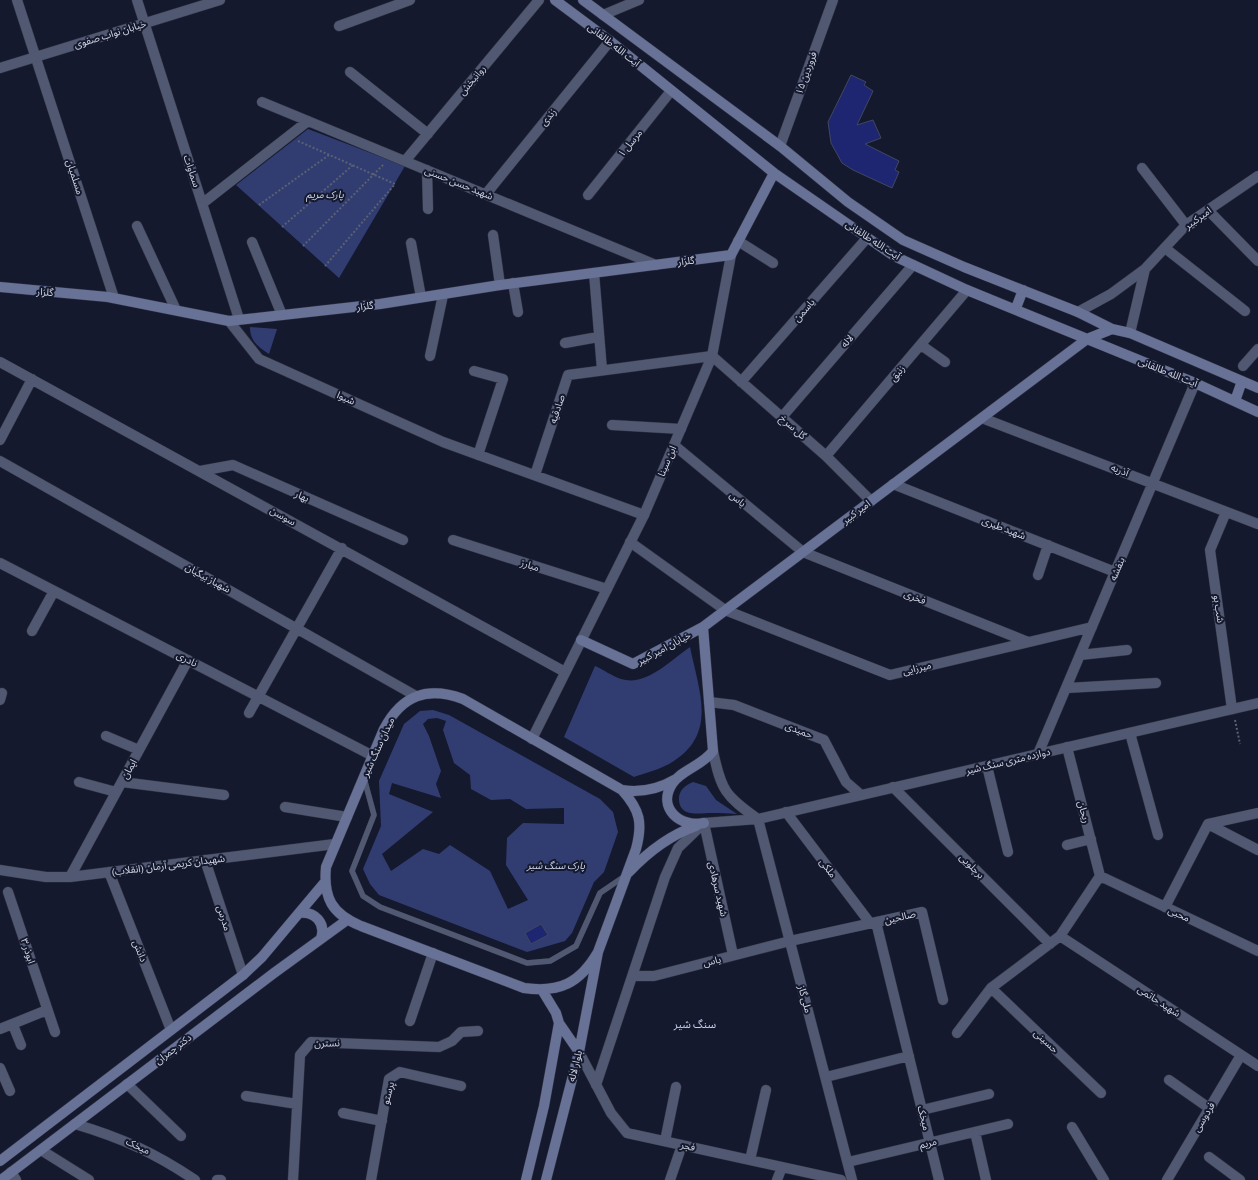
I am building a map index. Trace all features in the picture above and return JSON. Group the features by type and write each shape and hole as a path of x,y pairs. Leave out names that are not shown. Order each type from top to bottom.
{"main road":[{"name":"آیت الله طالقانی","path":"555,0 610,41 774,173 894,256 967,290 1016,308 1195,383 1258,412"},
{"name":"آیت الله طالقانی","path":"583,0 780,146 848,202 903,240 964,267 1078,312 1112,329 1130,333 1258,388"},
{"path":"631,58 642,44"},
{"name":"ابن سینا","path":"731,255 774,173"},
{"name":"گلزار","path":"0,288 114,298 234,320 380,304 513,283 731,255"},
{"path":"1016,308 1023,290"},
{"name":"امیر کبیر","path":"703,627 1087,339 1112,329"},
{"path":"1235,401 1242,381"},
{"path":"622,790 648,791 667,784 699,765 712,751 703,627"},
{"name":"خیابان امیر کبیر","path":"581,640 633,664 703,627"},
{"name":"میدان سنگ شیر","path":"432,692 448,694 455,696 532,739 622,790 633,802 639,817 640,833 627,875 598,952 589,967 576,980 560,988 542,990 524,988 347,920 335,910 328,897 325,882 326,866 392,715 403,704 416,696 432,692"},
{"path":"678,778 669,792 668,800 672,811 680,820 687,824 704,823"},
{"path":"627,875 644,857 668,839 704,823"},
{"name":"دکتر چمران","path":"0,1161 243,975 262,957 325,882"},
{"path":"299,912 310,913 319,919 323,928 321,938"},
{"name":"دکتر چمران","path":"1,1180 14,1176 41,1150 321,938 347,920"},
{"name":"بلوار لاله","path":"546,1180 579,1052 598,952"},
{"path":"542,990 556,1013 559,1023 579,1052"},
{"path":"526,1180 544,1106 559,1023"}],"street":[{"name":"مسلمیان","path":"17,0 114,298"},
{"name":"سماوات","path":"137,0 203,204 234,320"},
{"name":"خیابان نواب صفوی","path":"0,68 145,23 201,3 220,0"},
{"path":"339,26 410,0"},
{"name":"روانبخش","path":"405,161 539,0"},
{"name":"۱۵ فروردین","path":"780,146 833,0"},
{"path":"603,15 635,1"},
{"name":"زندی","path":"486,194 610,41"},
{"path":"350,72 428,134"},
{"name":"مرسل ۱","path":"588,195 671,91"},
{"name":"شهید حسن حسنی","path":"262,102 656,264"},
{"path":"203,204 308,121"},
{"path":"1142,168 1186,225"},
{"path":"427,170 428,209"},
{"name":"امیرکبیر","path":"1078,312 1111,294 1145,269 1186,225 1258,176"},
{"path":"1208,210 1258,261"},
{"path":"136,226 176,310"},
{"path":"493,235 500,285"},
{"name":"یاسمن","path":"742,382 867,238"},
{"path":"738,241 773,263"},
{"path":"252,242 282,315"},
{"path":"411,242 421,298"},
{"path":"1165,248 1245,311"},
{"name":"ابن سینا","path":"532,739 644,515 712,356 731,255"},
{"name":"لاله","path":"782,417 913,265"},
{"path":"1130,333 1145,269"},
{"path":"594,272 598,337 602,370"},
{"path":"513,283 518,312"},
{"name":"زنبق","path":"826,456 967,290"},
{"path":"430,356 443,295"},
{"name":"شیوا","path":"234,320 259,359 443,442 644,515"},
{"path":"565,343 598,337"},
{"path":"921,345 946,362"},
{"path":"1243,366 1258,349"},
{"name":"گل سرخ","path":"712,356 826,456 871,501"},
{"name":"صادقیه","path":"535,476 568,374 712,356"},
{"name":"سوسن","path":"0,362 342,548 565,672"},
{"path":"474,371 503,379 478,455"},
{"path":"0,440 32,380"},
{"name":"بنفشه","path":"1038,754 1195,383"},
{"name":"آذربه","path":"982,418 1153,482 1258,524"},
{"path":"612,425 681,429"},
{"name":"یاس","path":"674,445 803,552"},
{"name":"شهباز بیگیان","path":"0,461 416,696"},
{"name":"بهار","path":"200,471 233,465 403,540"},
{"name":"شهید طیری","path":"893,484 1048,544 1115,572"},
{"name":"شب بو","path":"1226,512 1210,550 1232,709"},
{"name":"مبارز","path":"453,540 607,589"},
{"name":"میرزایی","path":"630,542 725,610 890,675 1092,626"},
{"path":"1038,575 1048,544"},
{"path":"249,713 257,696 342,548"},
{"name":"فخری","path":"803,552 1028,642"},
{"name":"نادری","path":"0,563 373,756"},
{"path":"32,631 54,591"},
{"path":"1080,655 1127,650"},
{"name":"ایمان","path":"70,877 188,660"},
{"path":"1067,688 1156,683"},
{"name":"حمیدی","path":"709,702 734,705 824,740 846,782 861,795"},
{"name":"دوازده متری سنگ شیر","path":"704,823 758,818 786,812 1258,703"},
{"path":"1130,733 1158,835"},
{"path":"106,736 139,750"},
{"name":"ریحان","path":"1067,747 1100,876"},
{"path":"712,751 720,784 736,803 758,818"},
{"path":"987,766 1008,852"},
{"path":"79,782 116,792"},
{"path":"122,782 224,795"},
{"name":"برچلویی","path":"893,787 1050,944"},
{"path":"285,807 347,818"},
{"name":"ملکی","path":"786,812 873,923 909,1056"},
{"path":"1208,824 1258,813"},
{"name":"ملی گاز","path":"758,818 852,1180"},
{"path":"596,1085 665,878 678,848 704,823"},
{"name":"شهید سرهادی","path":"704,823 733,955"},
{"path":"1208,824 1258,850"},
{"path":"1165,907 1208,824"},
{"path":"1067,845 1091,839"},
{"name":"شهیدان کریمی آرمان (انقلاب)","path":"0,870 46,876 70,877 335,844"},
{"name":"مدرس","path":"205,860 243,975"},
{"name":"دانش","path":"109,872 171,1030"},
{"path":"957,1033 991,988 1060,936 1100,876"},
{"name":"محبی","path":"1100,876 1258,951"},
{"name":"ابوذر ۳","path":"8,892 47,1010 56,1032"},
{"name":"صالحین","path":"790,941 922,912 943,1000"},
{"name":"شهید حاتمی","path":"1060,936 1258,1066"},
{"name":"یاس","path":"633,976 654,976 790,941"},
{"path":"410,1021 433,953"},
{"name":"حسینی","path":"991,988 1101,1093"},
{"path":"0,1029 47,1010"},
{"path":"12,1024 21,1045"},
{"name":"نسترن","path":"293,1180 300,1055 311,1042 439,1047 452,1041 461,1032 478,1031"},
{"name":"فجر","path":"579,1052 612,1112 627,1132 841,1180"},
{"name":"فردوسی","path":"1167,1180 1241,1055"},
{"path":"826,1076 909,1056"},
{"name":"میخک","path":"909,1056 939,1180"},
{"path":"0,1068 10,1091"},
{"name":"پرستو","path":"371,1180 389,1079 400,1072 461,1086"},
{"path":"1169,1080 1209,1108"},
{"path":"127,1084 181,1136"},
{"path":"665,1141 676,1087"},
{"path":"750,1160 766,1090"},
{"path":"922,1110 990,1094"},
{"path":"246,1096 297,1104"},
{"path":"342,1113 382,1121"},
{"name":"میخک","path":"75,1124 112,1135 140,1147 164,1159 195,1180"},
{"name":"مریم","path":"848,1162 1008,1124"},
{"path":"1072,1127 1104,1180"},
{"path":"974,1132 986,1180"},
{"path":"670,1180 682,1145"},
{"path":"41,1150 89,1180"},
{"path":"1209,1157 1240,1180"},
{"path":"777,1180 782,1167"}],"lane":[{"path":"364,778 374,815 352,871 363,896 380,907 527,963 550,961 576,946 600,893 627,875"}],"path":[{"path":"288,136 395,184 325,266"},
{"path":"258,205 329,155"},
{"path":"304,246 388,160 390,155"},
{"path":"282,227 353,165"},
{"path":"1232,709 1240,744"}],"green space":[{"name":"پارک مریم","path":"308,129 405,166 339,278 236,185"},
{"path":"250,327 277,329 269,354 255,343 251,336"},
{"path":"690,647 698,680 702,712 700,726 695,740 685,752 669,764 634,777 564,737 595,666 621,679 640,679 658,671"},
{"name":"پارک سنگ شیر","path":"433,710 449,715 600,799 613,812 618,832 604,872 594,882 572,933 565,941 527,952 379,895 370,884 363,869 381,826 379,781 404,724 420,711","holes":["437,718 446,721 443,730 454,763 470,775 471,789 491,800 510,799 526,809 564,808 564,824 523,823 507,838 506,865 528,900 508,909 490,871 450,845 439,854 423,849 391,871 382,854 433,812 389,794 392,783 441,798 436,784 441,771 429,736 423,724 428,719"]},
{"path":"693,782 706,786 716,800 737,814 690,813 686,811 680,804 679,797 684,788"}],"building":[{"path":"851,75 866,82 864,85 873,91 857,125 873,120 881,138 865,144 899,161 895,170 899,172 892,188 853,170 842,163 831,143 828,122"},
{"path":"541,924 548,935 531,944 525,933"}],"district":[{"name":"سنگ شیر","path":"695,1024"}]}
